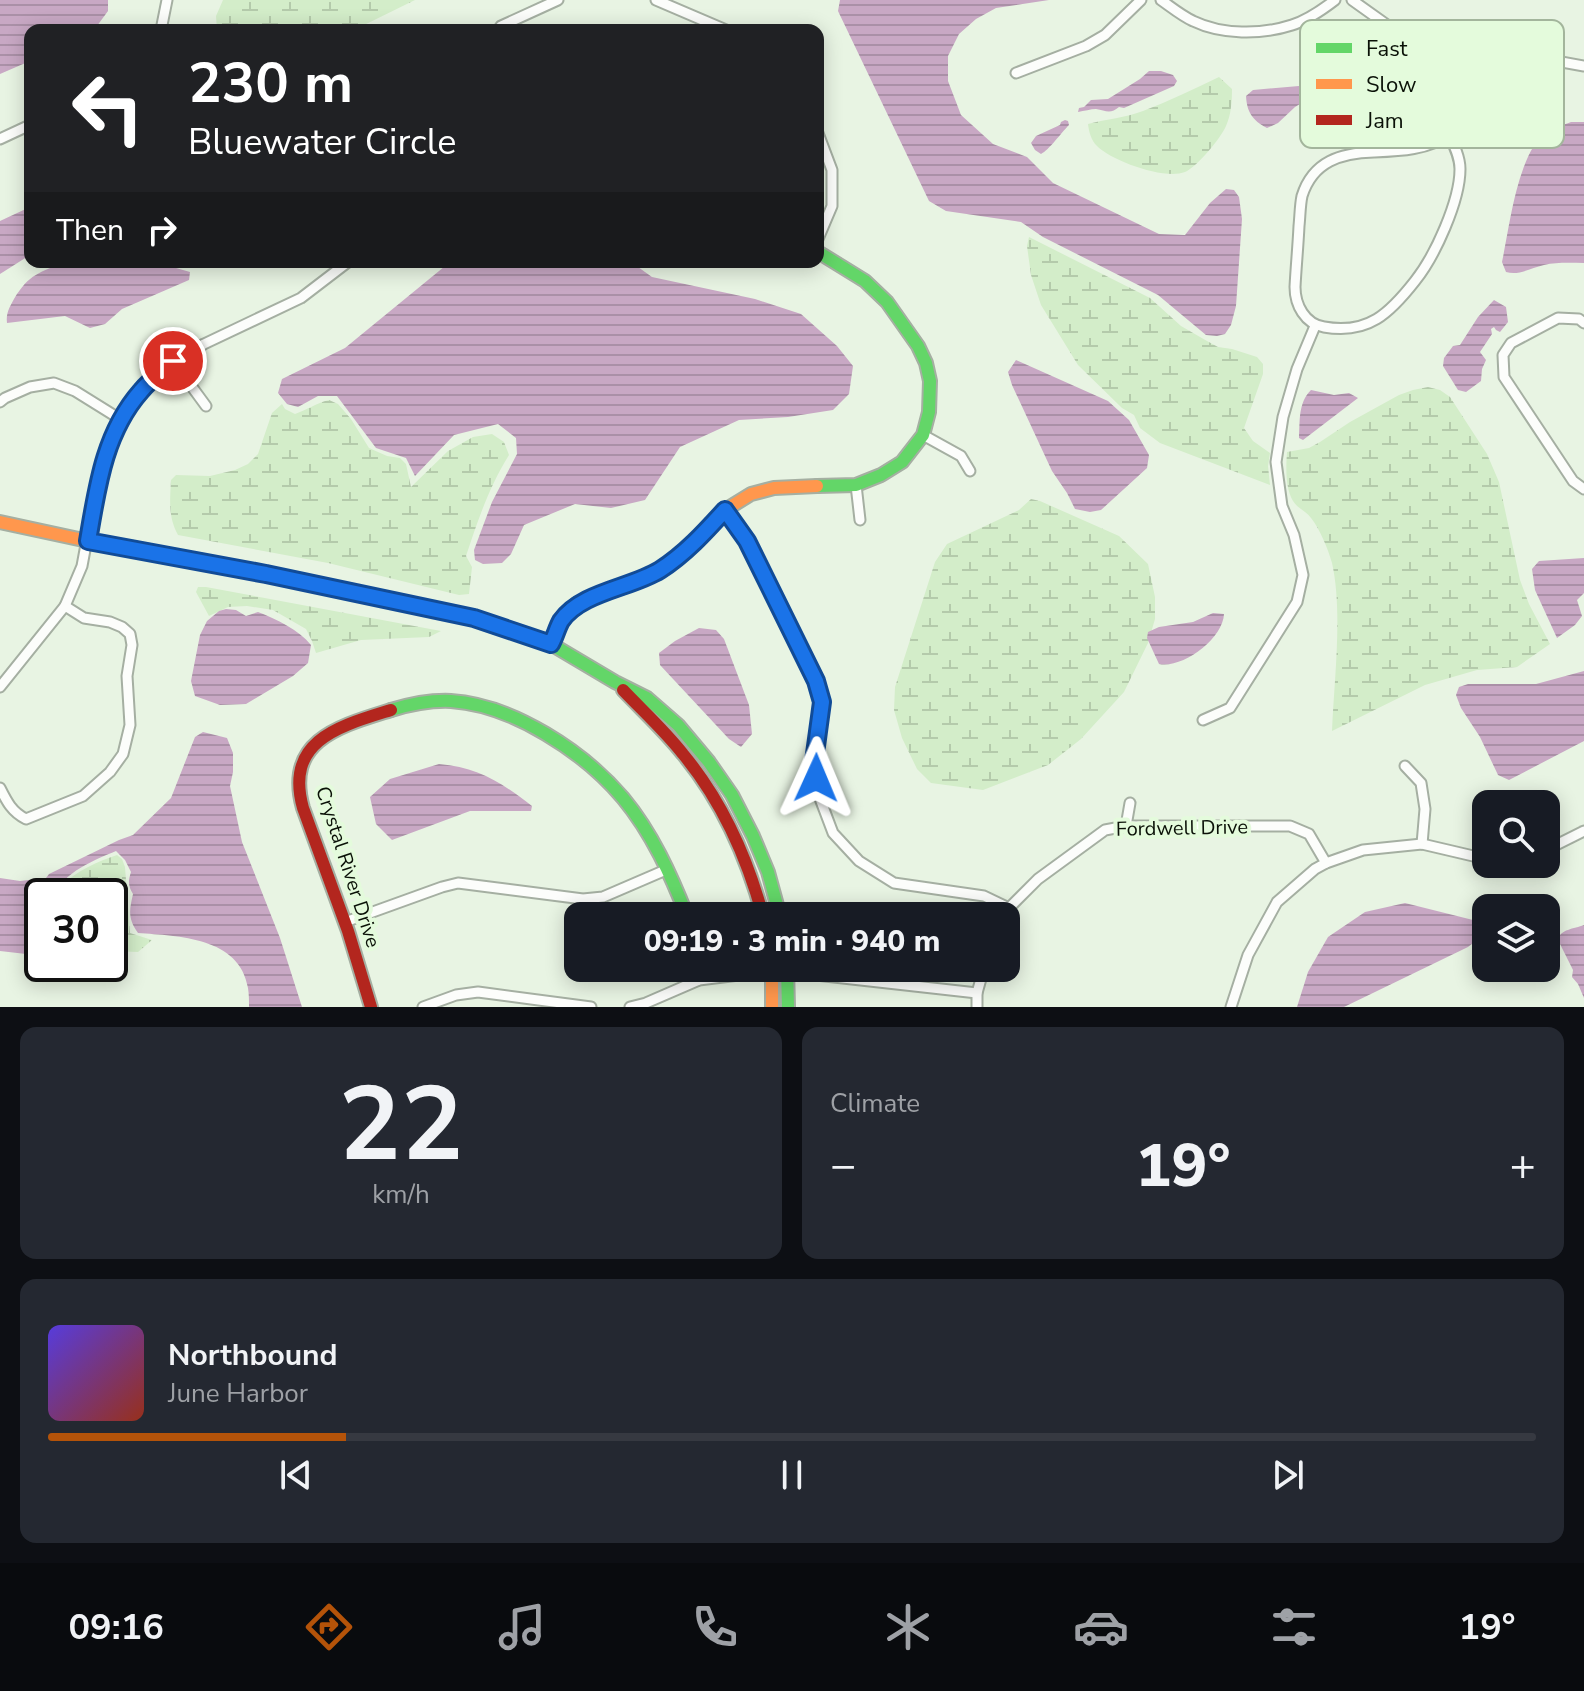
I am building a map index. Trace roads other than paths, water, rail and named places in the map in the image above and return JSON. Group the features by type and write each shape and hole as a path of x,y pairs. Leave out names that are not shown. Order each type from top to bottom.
{"street":[{"path":"162,24 167,0"},
{"path":"505,24 558,0"},
{"path":"656,0 712,24"},
{"path":"1016,73 1086,46 1105,35 1141,0"},
{"path":"1161,0 1191,21 1224,32 1265,30 1300,21"},
{"path":"1302,20 1335,0"},
{"path":"1352,0 1380,20"},
{"path":"1564,62 1584,66"},
{"path":"0,139 24,128"},
{"path":"1421,148 1339,156 1314,173 1302,196 1295,298 1303,315 1315,326 1339,330 1367,325 1395,307 1424,270 1451,214 1460,169 1456,148"},
{"path":"824,149 832,170 832,206 824,225"},
{"path":"551,644 561,621 576,604 640,581 677,559 725,510 751,494 774,488 856,485 902,462 923,435 929,412 930,381 918,346 887,302 865,281 824,256"},
{"path":"0,687 65,606 82,566 97,485 109,444 120,419 141,390 173,361 301,298 340,268"},
{"path":"1584,323 1579,319 1558,318 1511,343 1503,355 1504,377 1573,481 1584,489"},
{"path":"1203,720 1230,708 1297,602 1303,575 1294,535 1282,506 1276,462 1283,417 1297,369 1315,326"},
{"path":"173,361 206,406"},
{"path":"0,402 30,387 54,383 75,391 120,419"},
{"path":"923,435 961,456 970,471"},
{"path":"856,485 860,520"},
{"path":"725,510 747,541 816,681 822,702 814,761 819,796 833,833 859,861 894,883 984,896 992,902"},
{"path":"0,522 474,618 551,644 647,698 678,725 732,795 768,872 776,902"},
{"path":"0,788 8,805 26,819 83,796 110,772 123,754 130,725 127,676 132,645 130,634 110,622 84,618 65,606"},
{"path":"615,682 689,761 715,799 735,838 759,902"},
{"name":"Crystal River Drive","path":"371,1007 345,922 302,802 299,774 311,748 324,735 397,708 430,701 464,702 492,709 556,741 592,767 622,796 647,831 681,902"},
{"path":"1405,766 1421,783 1425,809 1422,844"},
{"path":"1126,826 1130,803"},
{"name":"Fordwell Drive","path":"1016,902 1038,879 1105,830 1126,826 1290,826 1309,834 1326,863"},
{"path":"1560,843 1584,831"},
{"path":"1231,1007 1248,955 1277,902 1315,869 1363,850 1422,844 1472,856"},
{"path":"345,922 458,883 583,899 603,897 668,869"},
{"path":"630,1007 694,982"},
{"path":"772,982 772,1007"},
{"path":"788,982 788,1007"},
{"path":"887,982 977,993"},
{"path":"977,1007 980,982"},
{"path":"423,1007 456,995 478,992 591,1007"}]}
